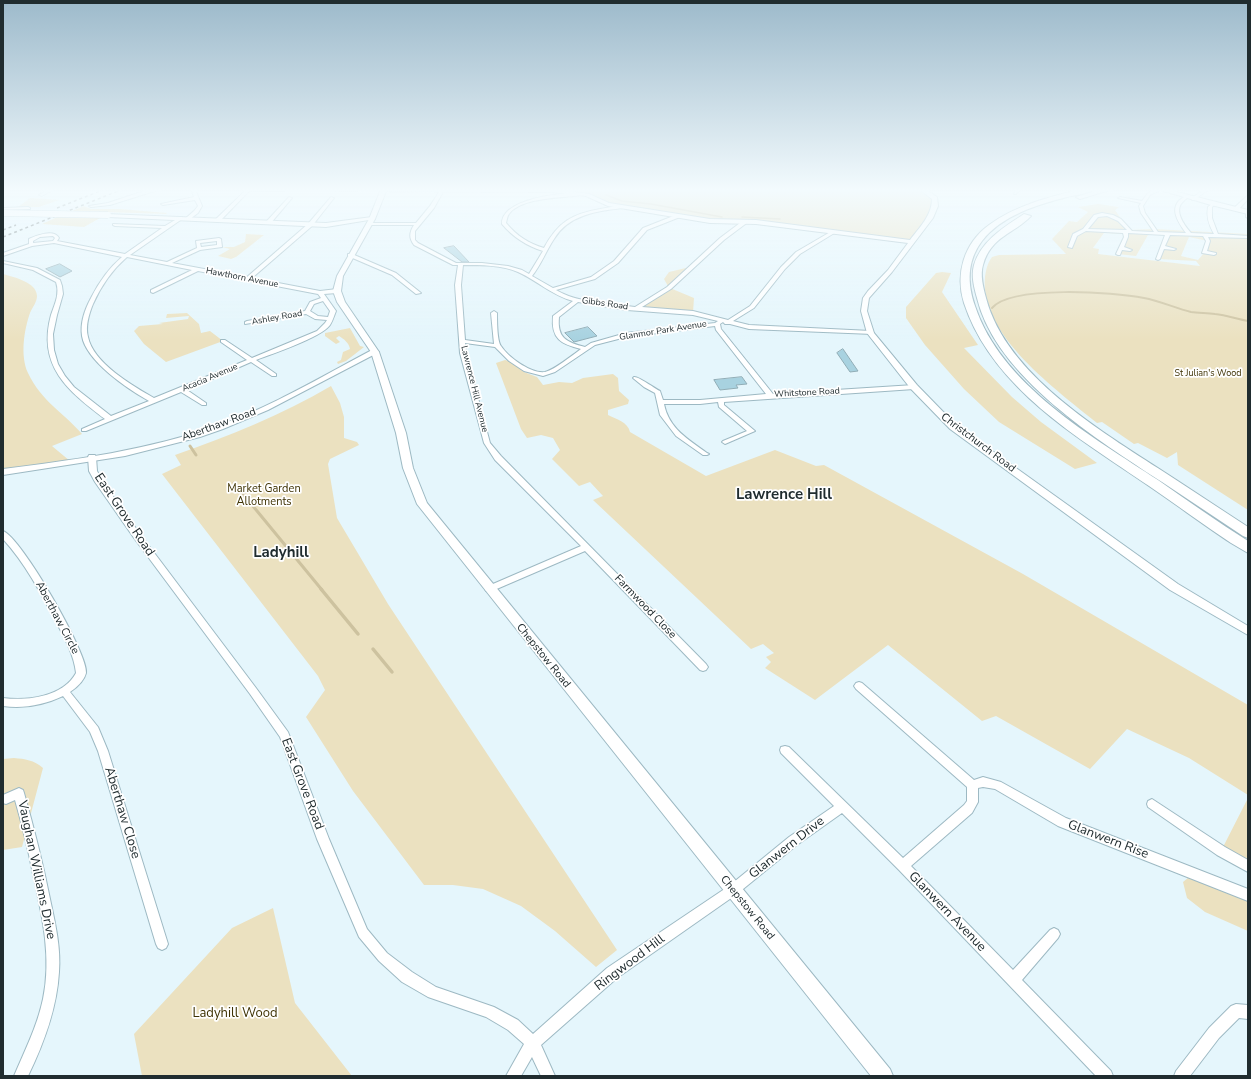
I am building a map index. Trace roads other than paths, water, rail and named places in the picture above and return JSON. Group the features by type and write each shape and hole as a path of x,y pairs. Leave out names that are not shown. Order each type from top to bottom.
{"highway":[{"path":"980,239 975,244 966,263 964,274 968,305 986,342 999,360 1040,401 1119,460 1248,548"},
{"path":"996,239 988,247 979,265 979,292 989,323 1016,361 1060,404 1138,460 1248,533"}],"main road":[{"path":"337,291 340,276 359,239"},
{"name":"Chepstow Road","path":"337,291 341,302 375,352 401,433 408,468 422,504 489,590 883,1076"}],"street":[{"path":"149,239 113,267 90,303 85,320 85,338 95,355 127,386 154,401"},
{"path":"248,279 294,239"},
{"name":"Gibbs Road","path":"413,239 413,241 451,263 508,267 530,276 552,290 577,300 637,308 693,313 722,322 749,327 871,333"},
{"path":"523,239 535,247 545,250"},
{"path":"530,276 537,268 551,239"},
{"path":"552,290 594,278 616,262 637,239"},
{"path":"637,308 674,284 722,239"},
{"path":"722,322 752,306 783,268 798,253 821,239"},
{"path":"891,239 911,242"},
{"name":"Christchurch Road","path":"914,239 890,271 866,298 865,318 871,333 914,386 953,427 1174,587 1248,632"},
{"path":"1070,247 1074,239"},
{"path":"1118,254 1125,239"},
{"path":"1158,259 1165,239"},
{"path":"1207,239 1205,252 1214,254"},
{"name":"Hawthorn Avenue","path":"3,256 30,245 54,242 320,293 337,291"},
{"path":"1162,247 1174,250"},
{"path":"1120,248 1130,250"},
{"path":"169,263 199,249"},
{"path":"350,255 394,274 418,293"},
{"path":"3,262 35,269 58,281 62,291 51,331 51,355 56,368 74,389 110,419"},
{"name":"Lawrence Hill Avenue","path":"461,264 458,285 463,353 487,443"},
{"path":"153,291 198,269"},
{"path":"320,293 323,299 332,308 331,319 317,318 307,312 312,304 323,299"},
{"path":"577,300 556,316 555,323 557,334 564,342 587,349"},
{"name":"Ashley Road","path":"247,324 307,312"},
{"path":"462,340 497,346 494,312"},
{"name":"Acacia Avenue","path":"84,430 313,336 323,330 331,319"},
{"name":"Glanmor Park Avenue","path":"497,346 511,360 530,372 546,374 553,371 593,344 626,336 722,322"},
{"name":"Whitstone Road","path":"722,322 718,329 772,396 914,386"},
{"path":"223,341 274,375"},
{"name":"Aberthaw Road","path":"3,472 92,458 197,435 276,403 375,352"},
{"path":"636,378 646,386 658,392 663,415 678,435 705,454"},
{"path":"183,390 204,404"},
{"path":"661,402 721,400 772,396"},
{"path":"721,400 721,406 752,431 725,442"},
{"name":"Farmwood Close","path":"487,443 498,458 703,667"},
{"name":"East Grove Road","path":"92,458 93,471 99,482 136,536 253,691 284,735 323,839 363,933 383,957 407,976 433,992 489,1012 513,1025 533,1043"},
{"name":"Aberthaw Circle","path":"3,534 23,557 70,638 81,664 80,673 64,691"},
{"path":"489,590 586,547"},
{"path":"859,686 972,785 973,802 968,809 903,866"},
{"path":"3,702 12,703 32,701 64,691"},
{"name":"Aberthaw Close","path":"64,691 94,730 104,751 162,944"},
{"name":"Glanwern Avenue","path":"785,750 841,807 903,866 1106,1076"},
{"name":"Glanwern Rise","path":"972,785 983,782 997,785 1062,822 1248,895"},
{"name":"Vaughan Williams Drive","path":"6,799 19,793 28,824 53,949 53,972 49,999 40,1032 21,1076"},
{"path":"1152,804 1221,851 1248,866"},
{"name":"Glanwern Drive","path":"733,890 793,841 841,807"},
{"name":"Ringwood Hill","path":"513,1076 533,1043 612,973 733,890"},
{"path":"1013,980 1054,934"},
{"path":"1181,1076 1214,1033 1236,1011 1248,1012"},
{"path":"533,1043 548,1076"}],"waterway":[{"path":"992,308 1003,301 1020,296 1041,293 1088,292 1144,298 1191,312 1219,315 1248,321"},
{"path":"190,446 196,455"},
{"path":"234,483 322,590"},
{"path":"321,589 358,634"},
{"path":"373,649 392,672"}],"district":[{"name":"Lawrence Hill","path":"784,495"},
{"name":"Ladyhill","path":"281,553"}],"park label":[{"name":"St Julian's Wood","path":"1208,374"},
{"name":"Market Garden Allotments","path":"264,495"},
{"name":"Ladyhill Wood","path":"235,1014"}]}
